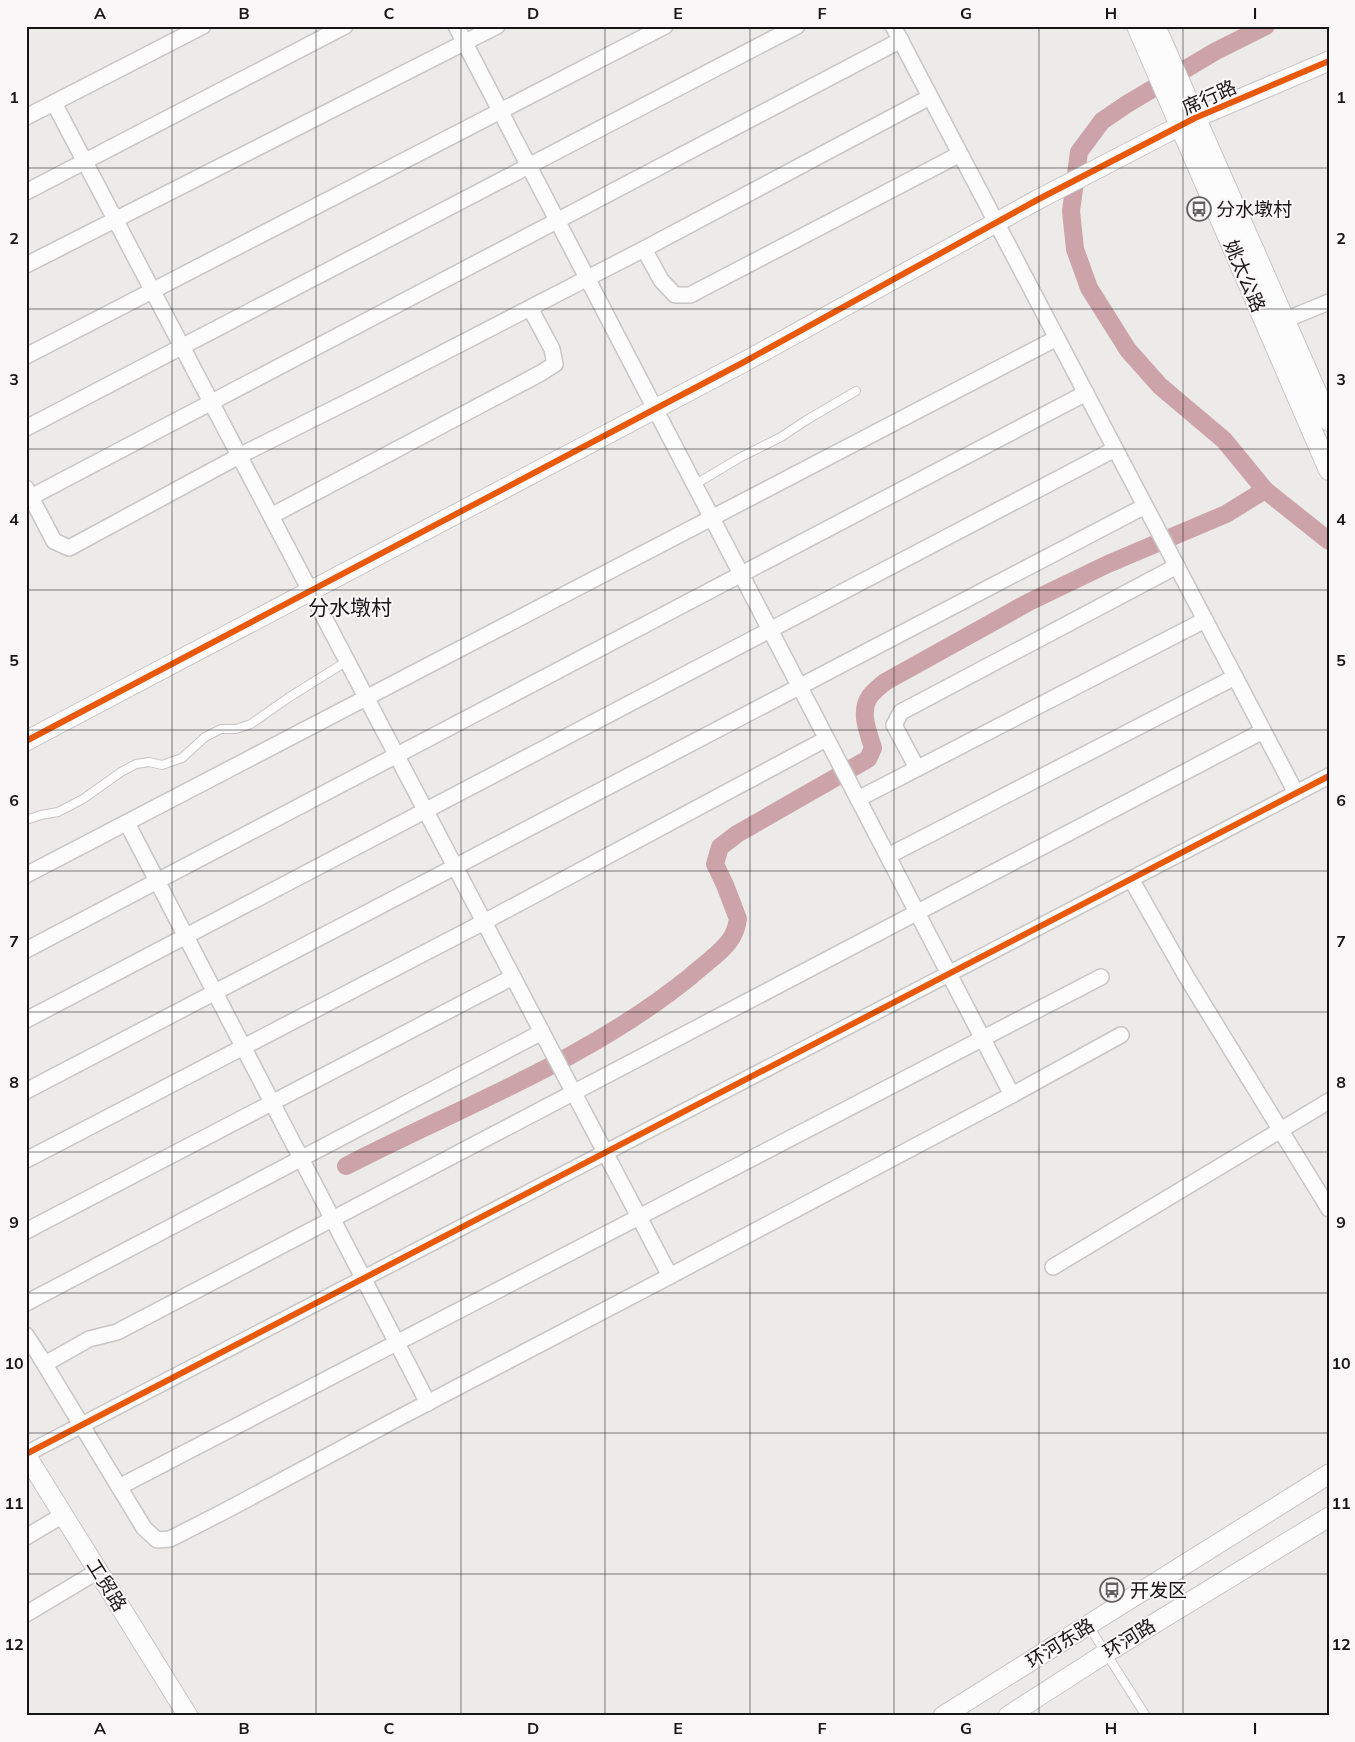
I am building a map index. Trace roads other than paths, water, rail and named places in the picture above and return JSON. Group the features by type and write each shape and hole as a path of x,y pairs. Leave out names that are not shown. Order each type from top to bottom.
{"main road":[{"name":"姚太公路","path":"1137,26 1162,63 1276,323 1329,470"},
{"name":"姚太公路","path":"1156,26 1162,63"},
{"name":"姚太公路","path":"1276,323 1329,421"}],"street":[{"path":"26,117 203,26"},
{"path":"26,192 344,26"},
{"path":"456,26 1012,1095"},
{"path":"26,265 497,26"},
{"path":"26,356 664,26"},
{"path":"26,428 797,26"},
{"path":"893,26 1296,793"},
{"path":"900,40 211,402 28,493 54,541 69,548 239,456 644,249 930,97"},
{"name":"席行路","path":"26,741 744,362 995,222 1104,165 1187,122 1329,61"},
{"path":"54,103 670,1276"},
{"path":"644,249 661,280 675,295 690,296 960,154"},
{"path":"1276,323 1329,302"},
{"path":"271,516 542,373 555,364 552,349 530,308"},
{"path":"26,875 1057,338"},
{"path":"26,950 1086,393"},
{"path":"26,1020 1115,449"},
{"path":"26,1090 1145,506"},
{"path":"917,768 894,725 901,712 1177,566"},
{"path":"856,794 917,768 1205,620"},
{"path":"888,856 1235,677"},
{"path":"45,1364 89,1339 117,1332 1263,730"},
{"path":"26,1160 484,922 826,739"},
{"path":"26,1455 1329,776"},
{"path":"127,823 428,1402"},
{"path":"1132,879 1186,976 1329,1209"},
{"path":"120,1488 1101,977"},
{"path":"26,1231 513,978"},
{"path":"26,1335 144,1528 156,1540 170,1539 1012,1095 1121,1035"},
{"path":"26,1303 301,1158 544,1037"},
{"path":"1053,1267 1329,1101"},
{"name":"工贸路","path":"26,1455 188,1716"},
{"name":"环河东路","path":"943,1716 1329,1474"},
{"path":"26,1537 63,1515"},
{"name":"环河路","path":"1008,1716 1106,1652 1329,1516"},
{"path":"26,1614 98,1571"}],"lane":[{"path":"694,485 741,457 782,437 856,391"},
{"path":"26,820 58,812 83,799 121,772 136,764 149,762 162,764 182,758 205,737 221,729 236,729 252,724 288,698 347,662"},
{"path":"1088,1625 1146,1716"}],"waterway":[{"path":"1266,26 1216,51 1102,121 1079,152 1071,211 1075,249 1089,288 1128,350 1160,386 1224,440 1265,490 1329,541"},
{"path":"346,1166 523,1080 610,1033 651,1006 719,953 732,937 738,919 715,864 720,847 737,834 868,759 873,748 867,728 865,708 870,696 885,682 1029,602 1108,564 1226,514 1265,490"}],"place":[{"name":"分水墩村","path":"1199,209"},
{"name":"开发区","path":"1112,1590"}],"district":[{"name":"分水墩村","path":"350,608"}]}
